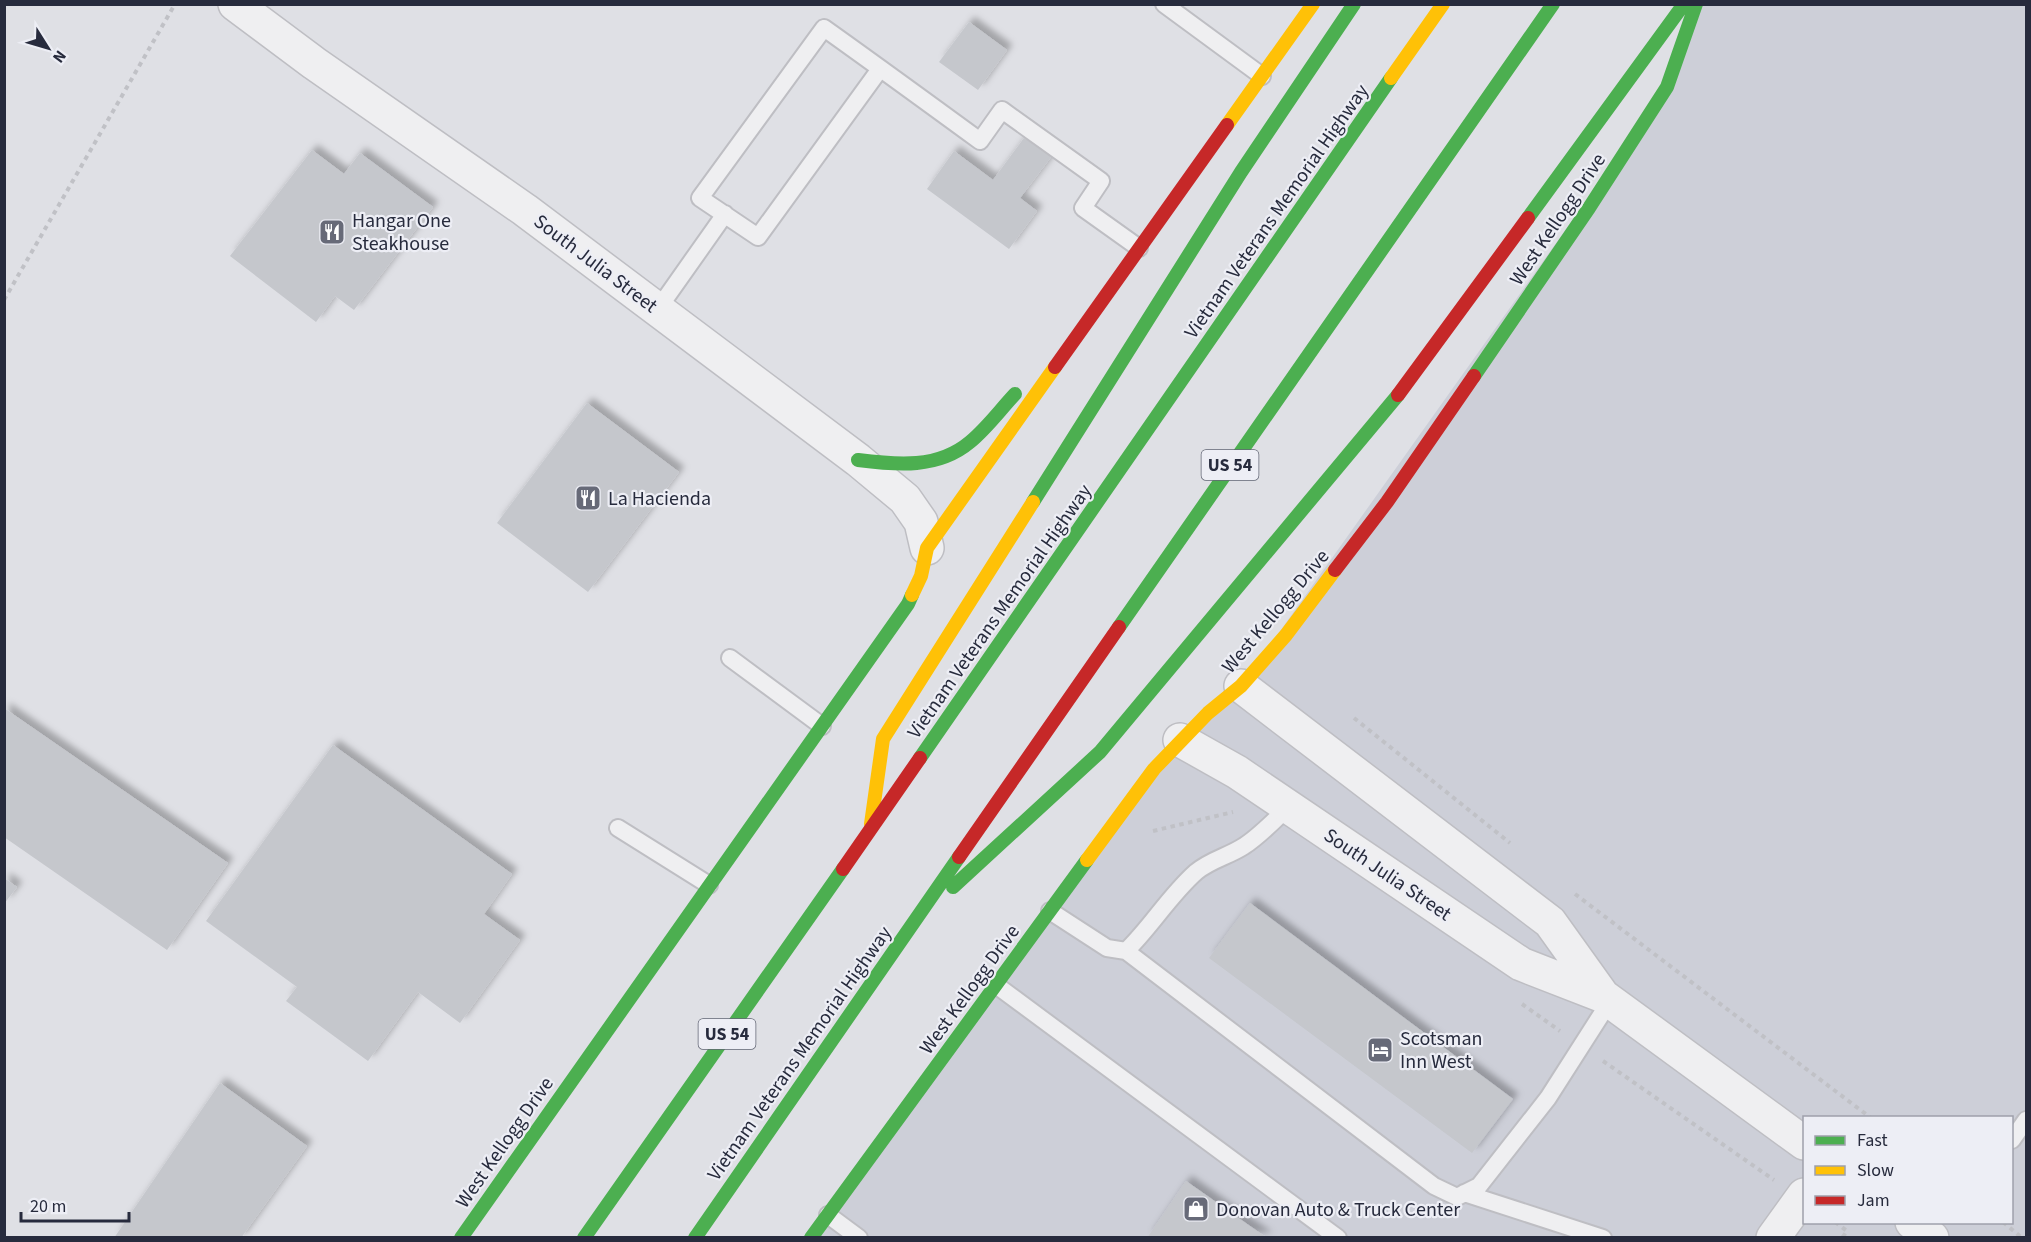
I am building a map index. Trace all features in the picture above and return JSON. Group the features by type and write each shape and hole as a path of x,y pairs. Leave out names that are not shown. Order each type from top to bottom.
{"main road":[{"name":"West Kellogg Drive","path":"461,1238 908,604 921,576 927,548 1313,4"},
{"path":"870,830 883,739 1240,172 1354,4"},
{"name":"Vietnam Veterans Memorial Highway","path":"584,1238 1443,4"},
{"name":"Vietnam Veterans Memorial Highway","path":"695,1238 1553,4"},
{"path":"910,927 1100,752 1401,391 1684,4"},
{"name":"West Kellogg Drive","path":"812,1238 1154,769 1208,713 1241,686 1286,635 1387,502 1589,208 1667,87 1696,4"},
{"path":"858,460 890,464 923,463 945,457 968,444 1096,307"}],"street":[{"name":"South Julia Street","path":"236,4 314,63 525,210 858,460 905,499 921,522 927,548"},
{"name":"South Julia Street","path":"1241,686 1550,922 1607,998"},
{"name":"South Julia Street","path":"1180,740 1237,772 1521,964 1607,998 1803,1142"},
{"path":"1773,1238 1803,1196"}],"lane":[{"path":"1164,4 1262,76"},
{"path":"880,69 758,237 700,198 824,28 980,141 1002,110 1101,181 1083,208 1139,248"},
{"path":"658,309 726,214"},
{"path":"730,658 822,726"},
{"path":"1126,951 1140,937 1173,894 1197,871 1244,846 1289,807"},
{"path":"618,828 709,885"},
{"path":"1050,911 1107,948 1126,951 1434,1185 1457,1197 1479,1186 1548,1098 1607,998"},
{"path":"996,985 1338,1238"},
{"path":"2018,1138 2026,1120"},
{"path":"1464,1193 1603,1238"},
{"path":"828,1215 859,1238"}],"path":[{"path":"4,300 175,4"},
{"path":"1354,718 1512,845"},
{"path":"1569,889 1868,1116"},
{"path":"1838,1224 1847,1231 1842,1238"},
{"path":"2005,1224 2022,1238"}],"shaded area":[{"path":"1696,5 2026,5 2026,1237 813,1238 1154,769 1241,686 1667,87"}],"building":[{"path":"969,22 1007,50 978,90 939,62"},
{"path":"1024,138 1051,157 1020,198 1037,211 1009,249 927,189 954,151 993,180"},
{"name":"Hangar One Steakhouse","path":"312,150 344,174 360,153 433,207 354,310 335,296 316,322 230,256"},
{"name":"La Hacienda","path":"587,403 679,472 588,592 497,523"},
{"path":"4,708 228,863 167,950 4,837"},
{"path":"333,745 512,874 484,914 520,940 460,1023 418,992 368,1061 286,1001 297,987 206,921"},
{"path":"4,878 17,887 4,904"},
{"path":"1250,903 1513,1099 1472,1153 1209,958"},
{"path":"220,1083 307,1146 241,1238 114,1238"},
{"name":"Donovan Auto & Truck Center","path":"1186,1181 1267,1238 1147,1238"}],"traffic: fast":[{"path":"1033,502 1241,172 1354,4"},
{"path":"1119,627 1553,4"},
{"path":"1528,218 1684,4"},
{"path":"1474,376 1589,208 1667,87 1696,4"},
{"path":"920,758 1391,78"},
{"path":"858,460 902,464 931,461 944,457 958,451 976,437 1015,394"},
{"path":"953,887 1100,752 1398,395"},
{"path":"461,1238 908,604 912,595"},
{"path":"695,1238 959,857"},
{"path":"811,1238 1087,860"},
{"path":"584,1238 843,869"}],"traffic: slow":[{"path":"1227,125 1313,4"},
{"path":"1391,78 1443,4"},
{"path":"912,595 921,576 927,548 1055,367"},
{"path":"871,824 883,739 1033,502"},
{"path":"1087,860 1154,769 1208,713 1241,686 1286,635 1335,570"}],"traffic: jam":[{"path":"1055,367 1227,125"},
{"path":"1398,395 1528,218"},
{"path":"1335,570 1387,502 1474,376"},
{"path":"959,857 1119,627"},
{"path":"843,869 920,758"}],"place":[{"name":"Hangar One Steakhouse","path":"332,232"},
{"name":"La Hacienda","path":"588,498"},
{"name":"Scotsman Inn West","path":"1380,1050"},
{"name":"Donovan Auto & Truck Center","path":"1196,1209"}]}
